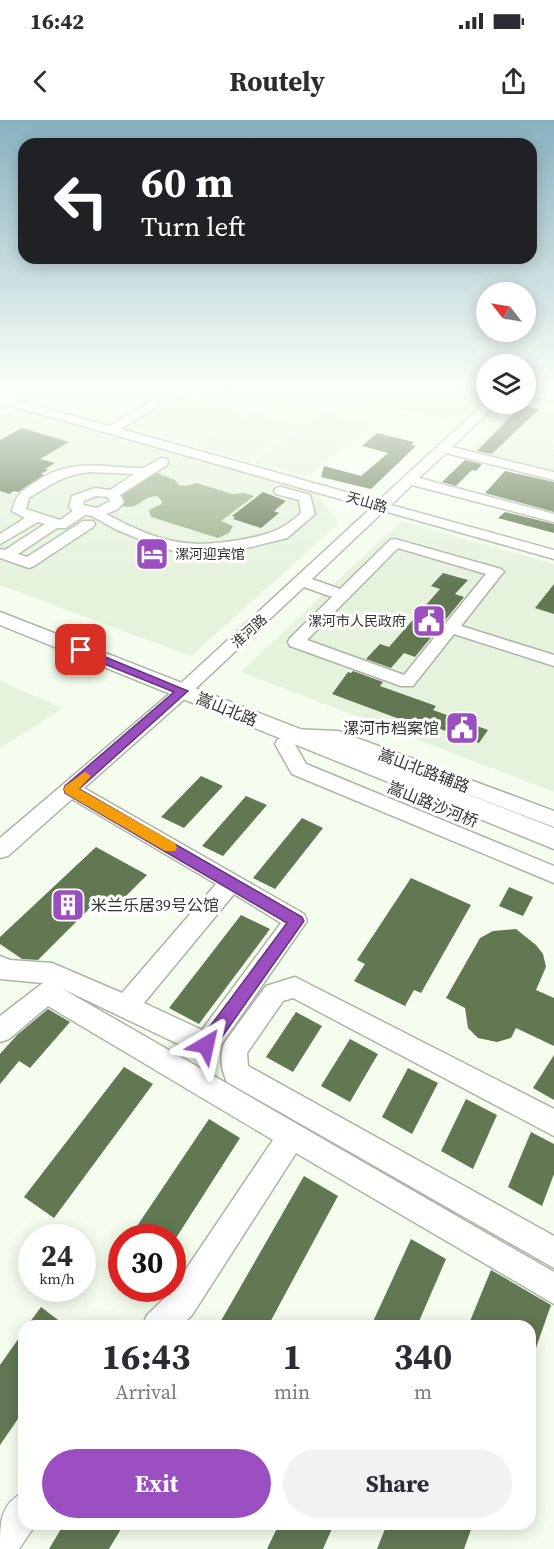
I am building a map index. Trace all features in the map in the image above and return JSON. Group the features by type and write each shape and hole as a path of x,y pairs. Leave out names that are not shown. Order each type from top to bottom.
{"main road":[{"name":"嵩山北路","path":"0,618 178,696"},
{"name":"嵩山北路","path":"0,631 178,696 316,751"},
{"name":"嵩山路沙河桥","path":"316,751 554,839"},
{"name":"嵩山路沙河桥","path":"316,751 554,852"}],"street":[{"name":"天山路","path":"153,451 166,457 382,506 554,555"},
{"name":"淮河路","path":"0,850 178,696 440,451"},
{"path":"454,451 554,476"},
{"path":"4,554 29,563 166,457"},
{"path":"139,471 107,503 94,512 82,511 76,507 77,498 89,492 107,503 136,534 188,550 202,551 282,535 308,514 305,498 166,457 139,471"},
{"path":"82,511 61,525 19,511 23,496 57,475 106,467 139,471"},
{"path":"410,480 554,518"},
{"path":"0,540 36,517"},
{"path":"4,554 56,524"},
{"path":"395,543 496,572 407,682 296,642 343,595 395,543"},
{"path":"303,581 343,595"},
{"path":"451,628 554,661"},
{"name":"嵩山北路辅路","path":"288,740 331,735 554,819"},
{"path":"288,740 299,769 554,875"},
{"path":"0,966 4,970 52,974 126,1006 206,1045 296,921 70,789"},
{"path":"126,1006 231,882"},
{"path":"554,1123 295,987 275,993 234,1050 236,1073 554,1253"},
{"path":"0,1031 46,992 554,1289"},
{"path":"165,1320 182,1304 291,1137"},
{"path":"0,1546 18,1519"}],"shaded area":[{"name":"漯河迎宾馆","path":"0,451 160,451 317,494 339,523 191,656 0,585"},
{"path":"212,451 264,451 250,461"},
{"path":"268,451 340,451 307,477 253,462"},
{"path":"469,451 554,451 554,472"},
{"path":"155,472 175,480 179,485 197,483 232,494 244,493 254,496 221,521 233,526 229,533 218,538 151,517 149,510 162,504 157,496 131,507 118,505 120,495"},
{"name":"漯河市人民政府","path":"401,521 554,564 554,792 241,672"},
{"path":"0,681 63,708 0,748"}],"building":[{"path":"0,451 54,451 40,459 55,463 45,469 48,470 41,474 44,475 18,492 14,491 9,494 0,491"},
{"path":"379,451 411,451 371,489 321,477 324,466 361,476 388,453"},
{"path":"477,451 495,451 492,454"},
{"path":"465,460 482,464 476,471 472,470 456,486 442,482"},
{"path":"505,471 554,482 554,512 485,493"},
{"path":"263,492 286,501 274,511 279,513 261,528 233,519 235,517 232,516"},
{"path":"505,512 554,524 554,533 498,518"},
{"name":"漯河市人民政府","path":"443,573 468,580 455,594 464,597 415,657 404,653 391,668 366,659 380,644 389,647 440,589 431,586"},
{"path":"554,584 554,614 535,608 543,598"},
{"path":"353,671 383,682 380,686 436,706 433,710 488,730 479,743 424,723 421,727 332,694 348,672"},
{"path":"201,776 223,786 184,828 161,817"},
{"path":"246,796 267,805 223,856 202,846"},
{"path":"302,818 323,828 275,889 253,878"},
{"name":"米兰乐居39号公馆","path":"96,847 147,875 115,907 100,898 38,960 22,959 0,944 0,937"},
{"path":"411,878 471,905 421,993 414,990 405,1006 354,981 365,964 357,960"},
{"path":"509,887 533,897 523,916 499,906"},
{"path":"241,915 270,929 199,1024 169,1008"},
{"path":"516,929 536,945 543,954 546,967 536,990 554,998 554,1046 516,1028 511,1038 497,1042 478,1038 468,1028 465,1008 446,998 480,938 493,931"},
{"path":"48,1009 70,1022 30,1068 19,1061 0,1084 0,1054 17,1035"},
{"path":"296,1012 322,1026 293,1072 266,1057"},
{"path":"350,1039 378,1054 350,1102 321,1086"},
{"path":"554,1055 554,1100 533,1088"},
{"path":"124,1067 153,1084 54,1218 24,1197"},
{"path":"408,1068 438,1083 412,1134 382,1117"},
{"path":"466,1099 497,1115 473,1169 441,1151"},
{"path":"209,1119 240,1138 185,1224 138,1224"},
{"path":"531,1132 554,1144 554,1174 542,1206 508,1187"},
{"path":"304,1176 338,1196 271,1320 221,1320"},
{"path":"411,1239 446,1259 420,1320 374,1320"},
{"path":"491,1270 551,1305 536,1348 536,1320 470,1320"},
{"path":"41,1307 58,1320 31,1320"},
{"path":"18,1340 18,1419 0,1445 0,1365"},
{"path":"60,1530 120,1530 109,1549 49,1549"},
{"path":"276,1530 331,1530 323,1549 267,1549"},
{"path":"385,1530 471,1530 464,1549 377,1549"}],"slow traffic":[{"path":"85,776 70,789 170,847"}],"place":[{"name":"漯河迎宾馆","path":"152,554"},
{"name":"漯河市人民政府","path":"429,621"},
{"name":"漯河市档案馆","path":"462,728"},
{"name":"米兰乐居39号公馆","path":"68,905"}],"route":[{"path":"81,650 183,691 70,789 296,921 206,1045"}]}
